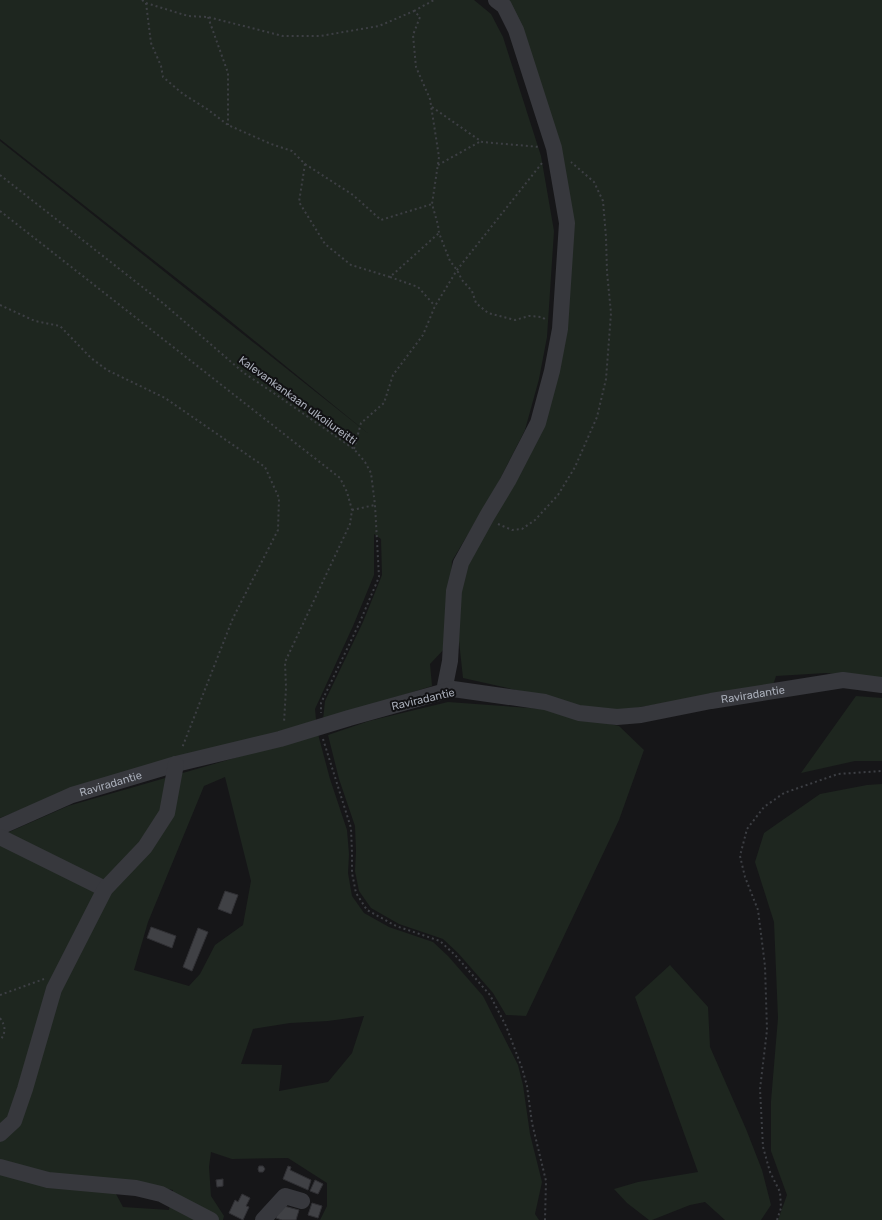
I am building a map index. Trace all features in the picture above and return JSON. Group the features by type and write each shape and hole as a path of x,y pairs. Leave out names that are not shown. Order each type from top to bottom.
{"street":[{"path":"444,691 450,661 454,591 461,563 508,481 538,422 552,371 560,329 566,223 554,148 516,30 504,6 496,0"},
{"name":"Raviradantie","path":"0,827 72,796 176,764 280,739 453,689 544,702 579,712 617,717 641,715 711,701 843,680 882,685"},
{"path":"0,1134 14,1121 25,1089 54,989 62,972 105,889 145,847 167,813 176,764"},
{"path":"0,837 105,889"},
{"path":"0,1167 48,1180 136,1188 161,1194 211,1220"},
{"path":"263,1220 285,1196 302,1201"}],"path":[{"path":"142,0 146,3 188,16 208,17 283,36 320,36 379,26 414,11 434,0"},
{"path":"146,3 151,43 161,66 163,77 183,94 207,109 228,125 271,144 292,151 305,164 353,195 381,220 432,204"},
{"path":"414,11 420,17 413,35 416,67 430,99 439,157 432,204 438,225 438,233 450,261 462,280 472,292 476,303 488,313 515,320 529,316 542,317 552,322 560,329"},
{"path":"208,17 228,74 228,125"},
{"path":"432,107 481,141 554,148 594,182 603,201 606,236 606,272 611,313 606,379 597,417 576,467 558,495 535,520 522,529 512,530 500,525 487,516"},
{"path":"438,166 481,141"},
{"path":"354,449 361,423 384,403 393,375 423,335 435,306 457,270 554,148"},
{"path":"305,164 299,202 325,244 351,265 418,287 435,306"},
{"name":"Kalevankankaan ulkoilureitti","path":"0,175 164,304 244,374 354,449 365,462 371,473 375,505 379,577 359,624 321,703 320,727 351,828 352,873 356,893 367,910 396,926 440,941 455,955 490,995 506,1026 522,1068 527,1086 532,1123 546,1181 545,1220"},
{"path":"0,211 340,478 347,492 352,510 350,524 285,662 285,718 280,739"},
{"path":"390,277 438,233"},
{"path":"0,305 35,321 60,326 91,358 107,370 164,398 265,467 279,498 278,530 233,618 176,764"},
{"path":"352,510 375,505"},
{"path":"777,1220 781,1208 780,1192 770,1172 763,1147 760,1089 767,1030 765,966 758,910 745,877 740,856 747,829 764,808 784,793 838,774 882,771"},
{"path":"0,995 62,972"},
{"path":"0,1018 5,1025 5,1034 0,1041"}],"shaded area":[{"path":"0,0 474,0 491,14 503,37 541,156 554,231 547,337 539,379 525,430 495,489 452,561 447,646 430,664 432,686 323,720 325,701 363,622 382,575 381,539 374,534 374,575 353,626 315,709 316,720 271,735 90,782 0,818 0,141 370,435 218,311 0,139"},
{"path":"506,0 882,0 882,679 826,673 776,676 773,685 617,711 580,707 525,692 463,678 458,632 462,584 466,565 543,424 572,223"},
{"path":"856,696 882,698 882,761 855,761 801,773"},
{"path":"448,702 544,709 619,726 644,750 619,820 526,1016 506,1015 493,993 458,953 443,939 399,924 371,908 359,891 355,871 355,826 339,779 328,735 369,721"},
{"path":"318,734 330,779 347,830 349,854 348,873 352,896 364,913 389,927 433,942 448,956 483,996 518,1065 523,1085 530,1134 542,1182 535,1214 539,1220 320,1220 327,1206 327,1183 288,1158 232,1159 211,1152 209,1167 211,1196 224,1216 223,1220 0,1220 0,836 68,806","holes":["225,777 251,881 243,925 215,945 200,974 189,986 134,970 148,922 204,786","364,1016 352,1053 328,1082 279,1091 282,1065 241,1064 253,1029 290,1023 328,1021","109,1181 173,1190 169,1210 123,1207"]},
{"path":"882,784 882,1220 778,1220 787,1195 771,1151 771,1101 778,1018 774,922 755,862 764,833 820,794 867,785"},
{"path":"670,965 708,1007 710,1047 746,1129 762,1170 771,1205 761,1220 725,1220 705,1202 690,1205 649,1220 627,1203 614,1189 638,1182 698,1172 635,997"}],"building":[{"path":"225,891 238,895 231,914 218,909"},
{"path":"151,927 176,936 172,948 147,938"},
{"path":"198,928 208,932 192,971 183,967"},
{"path":"259,1166 263,1166 265,1169 263,1172 259,1172"},
{"path":"288,1166 291,1167 290,1170 311,1180 308,1190 283,1179"},
{"path":"223,1179 223,1186 217,1187 216,1180"},
{"path":"315,1180 323,1184 318,1194 310,1191"},
{"path":"242,1194 250,1198 246,1206 249,1207 243,1220 229,1213 235,1200 238,1202"},
{"path":"312,1203 322,1206 318,1218 308,1215"},
{"path":"280,1205 299,1210 296,1220 282,1220 276,1218"}]}
